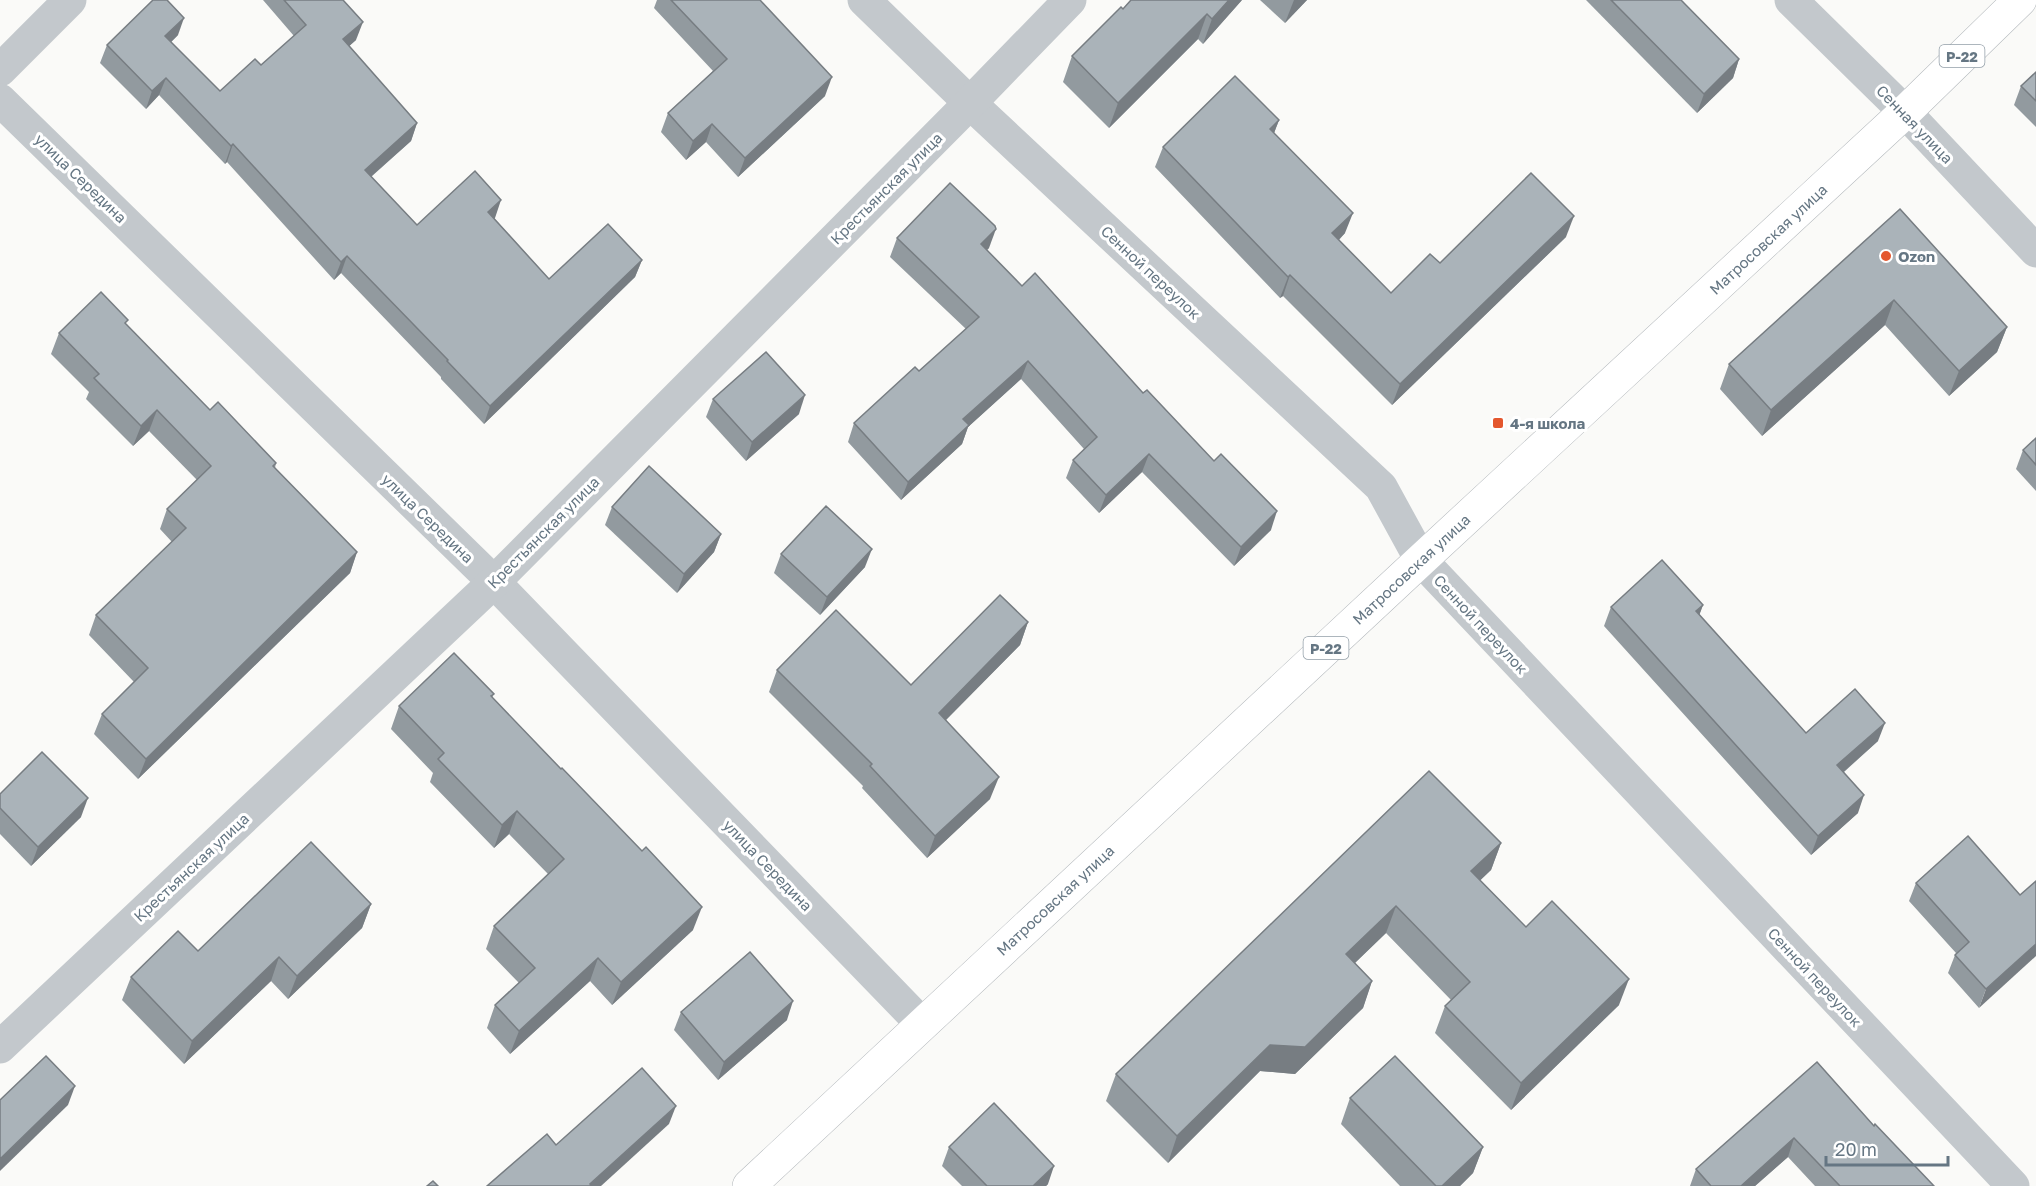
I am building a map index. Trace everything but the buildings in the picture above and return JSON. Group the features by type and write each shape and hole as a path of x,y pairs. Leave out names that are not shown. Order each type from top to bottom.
{"highway":[{"name":"Матросовская улица","path":"749,1186 1420,560 1905,112 2020,0"}],"street":[{"path":"0,70 70,0"},
{"name":"Сенной переулок","path":"864,0 970,104 1381,487 1420,560 2013,1186"},
{"name":"Крестьянская улица","path":"0,1047 494,582 970,104 1070,0"},
{"name":"Сенная улица","path":"1791,0 1905,112 2036,251"},
{"name":"улица Середина","path":"0,100 494,582 922,1024"}],"place":[{"name":"Ozon","path":"1886,256"},
{"name":"4-я школа","path":"1498,423"}]}
